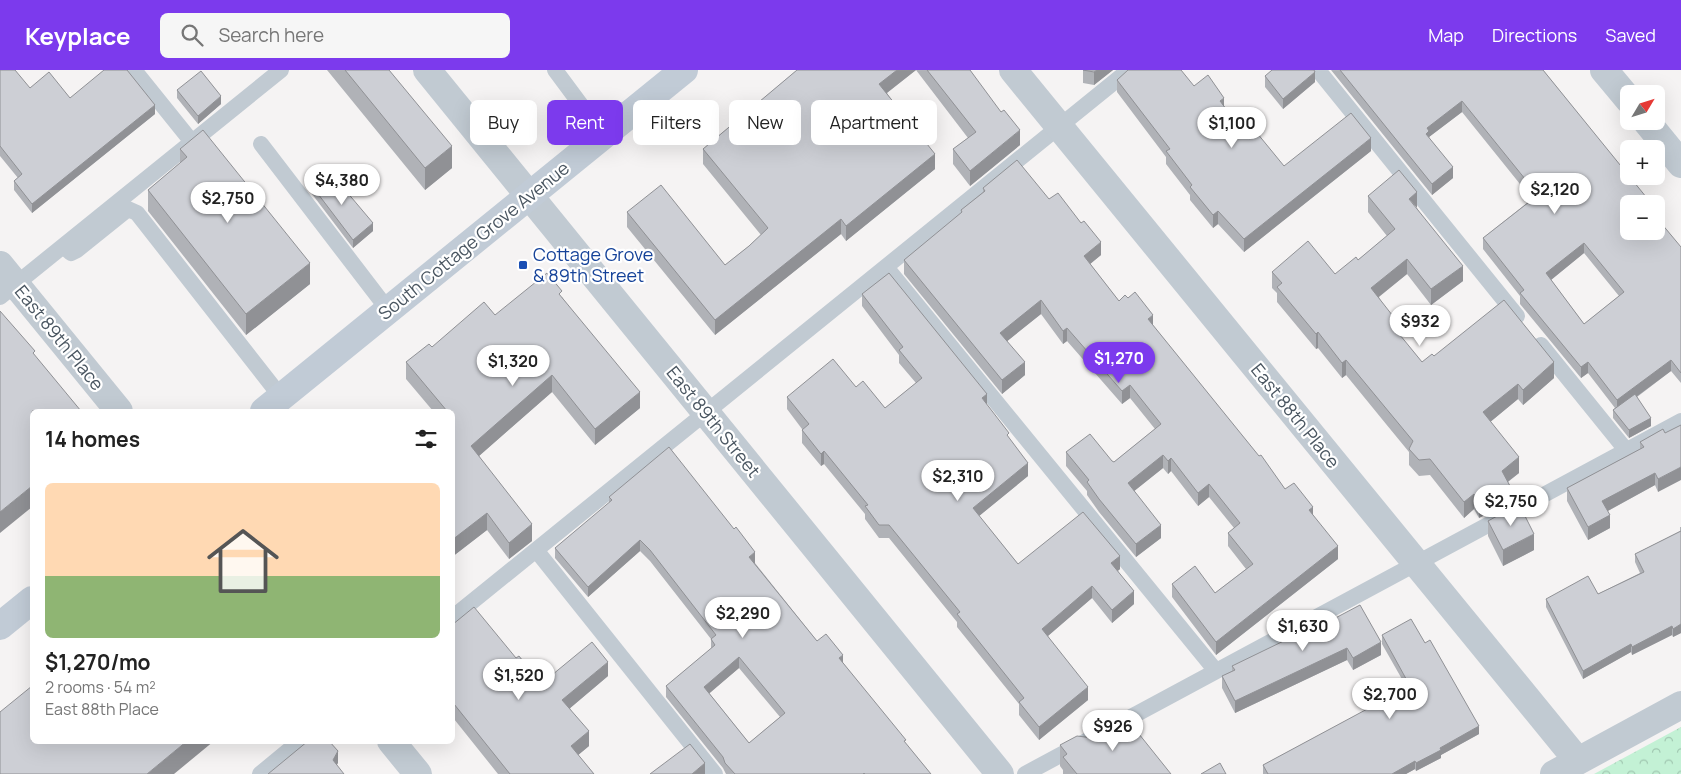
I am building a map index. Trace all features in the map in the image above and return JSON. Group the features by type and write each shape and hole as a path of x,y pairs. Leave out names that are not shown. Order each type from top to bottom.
{"main road":[{"name":"South Cottage Grove Avenue","path":"623,120 684,70"},
{"name":"South Cottage Grove Avenue","path":"273,404 593,145"},
{"path":"0,626 30,602"}],"street":[{"name":"East 89th Street","path":"427,70 1000,774"},
{"name":"East 88th Place","path":"1013,70 1578,761"},
{"path":"1604,70 1620,89"},
{"path":"1653,130 1681,164"},
{"name":"East 89th Place","path":"5,282 117,409"},
{"path":"1554,774 1681,705"},
{"path":"393,744 418,774"}],"lane":[{"path":"134,70 192,142"},
{"path":"5,282 63,246 280,70"},
{"path":"555,70 577,100"},
{"path":"455,616 1129,70"},
{"path":"1318,70 1626,450"},
{"path":"261,144 389,311"},
{"path":"63,246 71,253 78,250 128,209 137,214 273,404"},
{"path":"886,267 1216,671"},
{"path":"1025,774 1681,421"},
{"path":"536,550 715,774"},
{"path":"260,774 296,744"}],"green space":[{"path":"1681,727 1681,774 1594,774"}],"building":[{"path":"0,70 15,70 30,88 49,72 70,98 104,70 127,70 155,105 32,204 14,181 22,174 0,146"},
{"path":"345,70 389,70 452,146 425,168"},
{"path":"797,70 897,70 879,84 892,100 811,100 811,145 928,145 935,154 846,226 841,219 715,320 627,212 661,185 725,265 749,246 768,228 703,149 708,145 719,145 719,136 729,127 729,145 801,145 801,100 761,100"},
{"path":"927,70 970,70 1001,112 1004,110 1020,130 970,171 953,149 976,132"},
{"path":"1128,70 1181,70 1194,86 1208,75 1224,98 1220,101 1249,139 1257,133 1284,166 1351,113 1371,138 1244,239 1218,211 1213,215 1190,187 1192,185 1166,151 1170,149 1117,80"},
{"path":"1272,70 1314,70 1315,72 1283,99 1265,76"},
{"path":"1340,70 1543,70 1620,165 1620,185 1636,185 1645,195 1620,195 1620,240 1665,240 1665,228 1681,247 1681,373 1671,360 1617,400 1588,362 1581,367 1520,293 1524,290 1483,238 1538,195 1462,101 1427,128 1429,131 1426,134 1453,167 1432,184","holes":["1584,243 1624,292 1584,324 1546,273"]},
{"path":"201,71 221,96 198,116 177,90"},
{"path":"203,130 310,263 246,314 148,190 187,157 180,149"},
{"path":"1017,160 1049,199 1058,193 1081,223 1084,221 1101,242 1084,256 1119,301 1125,295 1128,298 1135,292 1153,315 1148,319 1259,456 1261,455 1285,489 1294,483 1313,507 1309,510 1338,546 1216,642 1172,584 1195,566 1215,593 1253,564 1228,533 1240,523 1209,484 1198,493 1171,458 1168,461 1163,455 1128,483 1161,525 1136,544 1099,499 1087,482 1089,480 1066,452 1090,434 1114,462 1161,424 1130,385 1122,391 1067,328 1063,331 1041,300 1000,333 1025,362 1002,380 904,260 962,212 961,210 985,191 983,188"},
{"path":"1399,170 1417,192 1409,199 1463,266 1431,289 1407,259 1371,288 1396,320 1391,324 1422,362 1432,354 1434,356 1504,300 1554,362 1523,390 1518,384 1483,412 1519,457 1502,471 1510,486 1479,503 1474,494 1464,502 1430,459 1419,460 1409,449 1413,441 1346,360 1342,363 1318,332 1316,334 1277,287 1282,283 1272,272 1308,241 1335,274 1356,257 1358,260 1395,229 1368,196"},
{"path":"330,172 373,223 353,240 312,186"},
{"path":"547,273 562,291 559,294 640,392 595,429 552,375 471,446 532,524 509,543 487,513 455,538 455,409 445,409 406,362 429,344 432,347 484,302 495,315"},
{"path":"889,273 987,394 982,398 1009,433 1007,435 1028,463 973,508 1018,564 1083,512 1120,556 1111,563 1134,591 1112,610 1092,586 1042,629 1088,687 1039,727 1019,702 1024,698 957,614 960,612 889,525 879,525 865,506 868,505 824,451 821,454 802,430 809,424 787,397 833,359 856,387 863,381 885,408 922,378 899,350 903,347 862,294"},
{"path":"0,311 35,351 33,353 79,409 30,409 30,488 0,512"},
{"path":"1635,394 1651,418 1629,430 1613,410"},
{"path":"1681,425 1681,467 1658,479 1655,473 1602,501 1610,515 1588,527 1567,488 1644,447 1640,442 1663,429 1665,433"},
{"path":"669,447 734,529 736,527 755,552 749,557 817,641 826,634 843,655 839,658 906,740 904,741 931,774 735,774 666,686 715,645 711,639 716,635 650,550 640,540 588,587 555,548 612,500 609,497","holes":["739,657 785,713 749,743 704,687"]},
{"path":"1519,504 1534,534 1503,550 1488,521"},
{"path":"1681,531 1681,624 1673,629 1672,626 1632,647 1631,644 1583,671 1546,599 1588,576 1598,594 1644,572 1635,554"},
{"path":"1360,605 1381,642 1353,658 1347,648 1235,701 1222,676 1235,670 1232,666 1325,621 1326,623"},
{"path":"474,607 516,658 519,656 541,684 592,642 608,662 562,700 589,731 571,746 594,774 510,774 455,705 455,623"},
{"path":"1411,619 1425,643 1430,640 1479,726 1440,748 1441,750 1416,763 1415,761 1392,774 1268,774 1263,765 1410,686 1382,635"},
{"path":"30,688 30,744 183,744 147,774 0,774 0,712"},
{"path":"1123,714 1171,774 1077,774 1063,757 1067,754 1060,745 1077,736 1093,738"},
{"path":"304,744 332,744 338,751 333,760 344,774 268,774"},
{"path":"690,744 705,763 692,774 650,774"},
{"path":"1220,763 1226,774 1201,774"}],"place":[{"name":"Cottage Grove & 89th Street","path":"523,265"}]}
